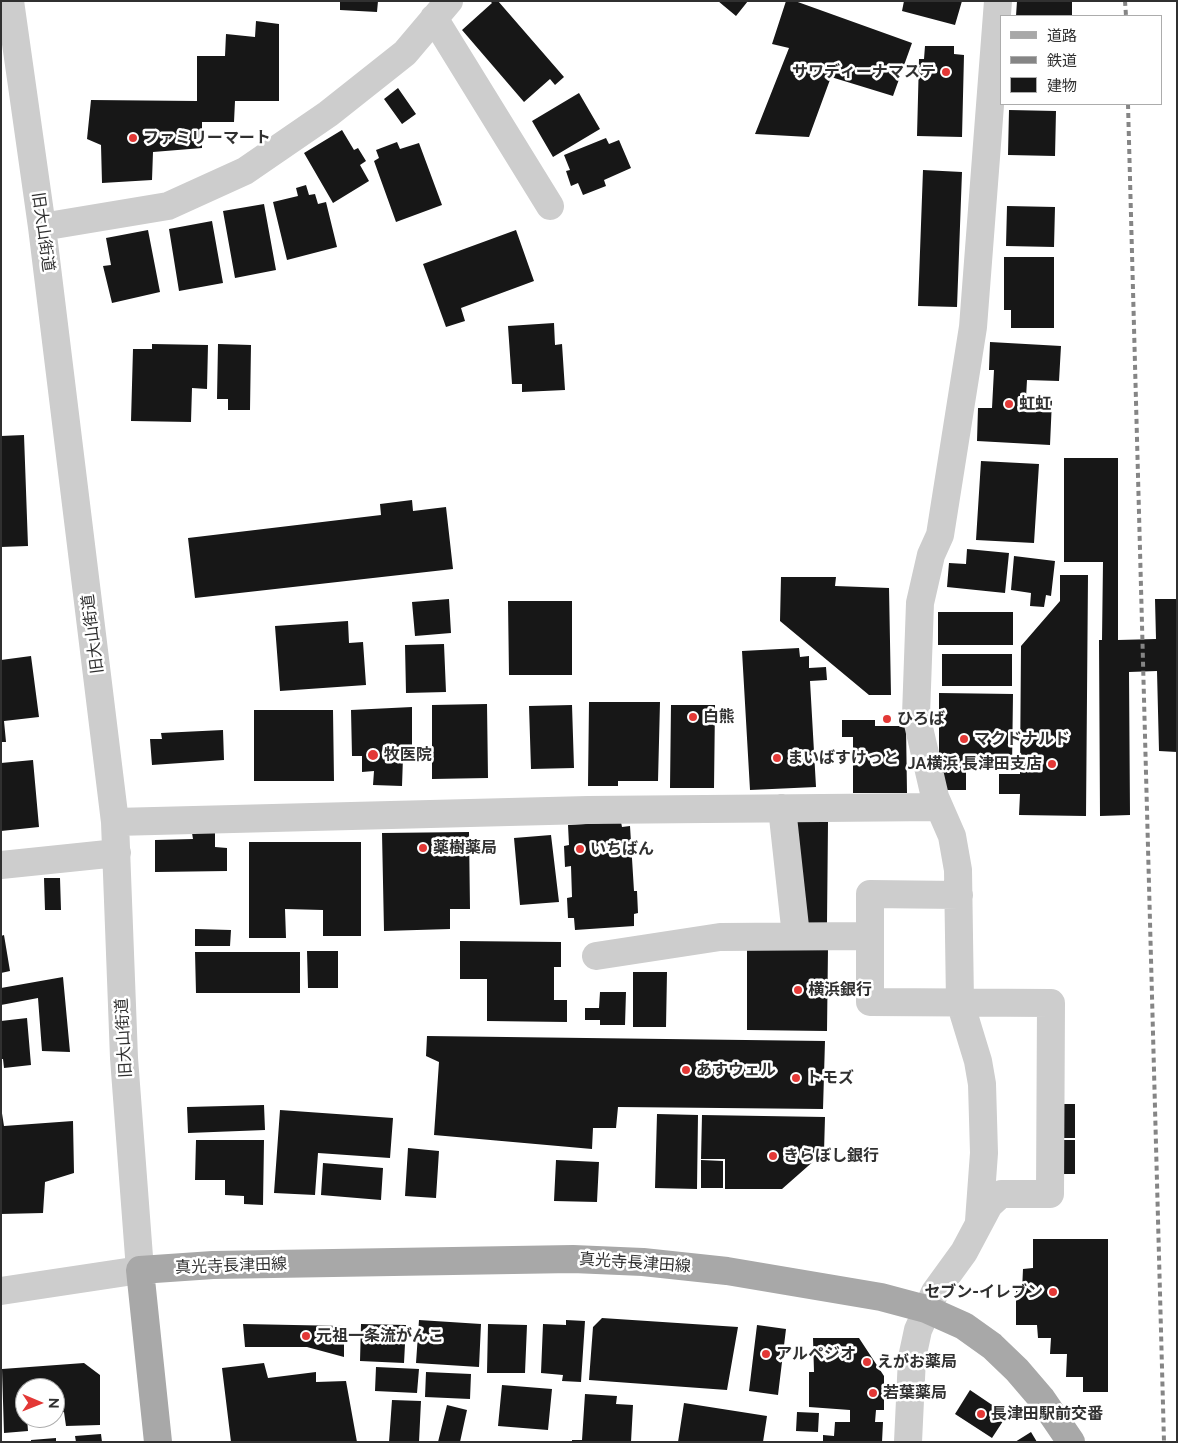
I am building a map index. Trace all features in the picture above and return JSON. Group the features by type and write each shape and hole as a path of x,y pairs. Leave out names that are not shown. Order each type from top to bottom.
{"main road":[{"name":"真光寺長津田線","path":"140,1270 213,1265 573,1259 635,1262 727,1271 882,1296 926,1309 964,1326 992,1346 1017,1370 1041,1398 1071,1442"},
{"path":"140,1270 158,1442"}],"street":[{"name":"旧大山街道","path":"10,1 42,227 115,822 124,1058 140,1270"},
{"path":"979,1221 984,1153 982,1084 978,1061 960,1002 956,849 939,807 916,715 920,603 931,555 940,536 974,327 998,1"},
{"path":"42,227 168,206 245,172 328,114 404,53 442,10 550,206"},
{"path":"115,822 588,810 939,807"},
{"path":"782,808 796,936"},
{"path":"1,865 117,853"},
{"path":"908,1442 912,1358 926,1309 935,1292 964,1252 989,1205 1001,1194 1050,1194 1051,1003 870,1002 870,894 958,895"},
{"path":"596,956 720,937 870,936"},
{"path":"1,1290 140,1270"}],"building":[{"path":"340,1 378,1 377,12 340,10"},
{"path":"490,1 498,1 564,77 555,85 550,79 524,102 462,30 492,3"},
{"path":"718,1 748,1 736,16"},
{"path":"786,1 795,1 912,43 893,96 831,77 809,137 755,134 789,48 772,44"},
{"path":"904,1 962,1 955,25 902,11"},
{"path":"1017,1 1072,2 1072,15 1016,15"},
{"path":"256,21 279,24 279,101 235,101 234,122 202,122 202,148 153,152 152,180 102,183 101,145 87,139 91,100 197,101 197,56 225,56 226,34 255,37"},
{"path":"925,46 954,46 954,54 964,55 962,137 917,136 919,59 924,59"},
{"path":"398,88 416,114 402,124 384,99"},
{"path":"579,93 600,129 553,157 532,121"},
{"path":"1009,110 1056,111 1055,156 1008,155"},
{"path":"342,130 354,150 358,148 366,161 360,165 369,181 333,203 304,153"},
{"path":"606,138 609,144 619,140 631,168 604,180 606,186 583,195 578,183 571,186 566,171 570,170 564,155"},
{"path":"397,142 400,149 419,143 442,205 396,222 374,161 379,158 376,150"},
{"path":"923,170 962,172 957,307 918,306"},
{"path":"306,185 309,195 315,194 318,204 326,202 337,247 287,260 273,202 298,196 296,188"},
{"path":"264,204 276,270 235,278 223,211"},
{"path":"1007,206 1055,207 1054,247 1006,246"},
{"path":"212,221 223,283 179,291 169,229"},
{"path":"148,230 160,292 112,303 103,266 111,265 106,238"},
{"path":"516,230 534,281 461,308 465,321 446,327 423,264"},
{"path":"1004,257 1054,257 1054,328 1011,328 1011,310 1004,310"},
{"path":"554,323 555,345 562,344 565,390 522,392 522,384 512,384 508,326"},
{"path":"990,342 1061,346 1059,381 1027,380 1026,398 1052,400 1050,445 977,441 978,408 992,408 994,370 989,370"},
{"path":"152,344 208,345 207,389 192,388 191,422 131,421 133,349 152,349"},
{"path":"218,344 251,345 250,410 228,410 228,399 217,399"},
{"path":"24,435 28,546 1,547 1,436"},
{"path":"1064,458 1118,458 1118,640 1156,639 1155,599 1177,599 1177,752 1159,751 1157,671 1129,672 1130,815 1100,816 1099,640 1102,640 1103,562 1064,562"},
{"path":"981,461 1039,464 1034,543 976,540"},
{"path":"412,500 413,511 446,507 453,569 195,598 188,538 381,515 380,504"},
{"path":"967,549 1009,553 1005,593 947,587 949,563 966,564"},
{"path":"1014,556 1055,561 1051,596 1046,595 1044,607 1030,606 1031,593 1011,590"},
{"path":"1060,575 1088,575 1086,816 1019,815 1020,794 999,794 999,774 1020,774 1021,646 1060,601"},
{"path":"781,577 836,577 835,586 889,588 891,695 869,695 780,621"},
{"path":"449,599 451,633 415,636 412,602"},
{"path":"508,601 572,601 572,675 509,675"},
{"path":"938,612 1013,612 1013,645 938,645"},
{"path":"348,621 349,643 363,642 366,685 280,691 275,626"},
{"path":"444,644 446,692 406,693 405,645"},
{"path":"799,648 800,657 809,656 809,668 826,667 827,680 810,681 816,787 750,790 742,651"},
{"path":"942,654 1012,654 1012,686 942,686"},
{"path":"31,656 39,717 4,721 6,742 1,742 1,660"},
{"path":"939,693 1013,694 1012,769 966,769 966,790 943,790 943,768 939,768"},
{"path":"589,702 660,702 658,781 618,781 618,786 588,786"},
{"path":"487,704 488,778 432,779 432,705"},
{"path":"572,705 574,768 531,769 529,706"},
{"path":"671,705 715,705 714,788 670,788"},
{"path":"412,707 412,750 403,757 402,786 373,785 374,771 362,772 362,756 352,756 351,710"},
{"path":"254,710 333,710 334,781 254,781"},
{"path":"842,720 875,720 875,726 906,726 907,793 853,793 853,737 842,737"},
{"path":"223,730 224,760 152,765 150,739 162,739 161,733"},
{"path":"33,760 39,827 1,831 1,763"},
{"path":"621,822 622,827 630,826 634,891 637,891 638,913 634,914 634,926 575,930 574,918 568,918 567,898 572,897 571,866 565,867 564,846 569,845 568,825"},
{"path":"796,822 828,822 827,923 799,923"},
{"path":"215,832 215,847 227,848 227,871 155,872 155,840 193,839 192,833"},
{"path":"469,832 470,909 450,909 450,929 384,931 382,833"},
{"path":"551,835 559,902 520,905 514,838"},
{"path":"249,842 361,842 361,936 323,936 323,910 285,909 286,938 249,938"},
{"path":"44,878 60,878 61,910 45,910"},
{"path":"195,929 231,930 230,946 195,946"},
{"path":"4,935 10,971 1,973 1,936"},
{"path":"460,941 561,942 561,967 554,967 554,1000 567,1000 567,1022 487,1021 487,979 460,979"},
{"path":"747,946 828,948 827,1031 747,1030"},
{"path":"307,951 338,951 338,988 308,988"},
{"path":"195,952 300,952 300,993 196,993"},
{"path":"633,972 667,972 666,1027 633,1027"},
{"path":"63,977 70,1052 42,1051 38,998 1,1005 1,988"},
{"path":"600,992 626,992 625,1025 600,1025 600,1020 585,1020 585,1008 599,1008"},
{"path":"27,1018 31,1065 4,1068 3,1059 1,1059 1,1021"},
{"path":"427,1036 825,1041 823,1109 618,1107 616,1128 593,1128 592,1149 434,1135 439,1062 426,1056"},
{"path":"1063,1104 1075,1104 1075,1138 1063,1138"},
{"path":"264,1105 265,1130 188,1133 187,1107"},
{"path":"1,1107 4,1126 73,1121 74,1173 45,1182 43,1213 1,1214"},
{"path":"280,1110 393,1118 390,1158 318,1153 315,1195 274,1193"},
{"path":"657,1114 698,1115 697,1189 655,1188"},
{"path":"702,1115 825,1117 824,1152 782,1189 725,1189 725,1159 701,1159"},
{"path":"196,1140 264,1140 263,1205 244,1204 244,1196 225,1195 225,1180 195,1180"},
{"path":"1063,1140 1075,1140 1075,1174 1063,1174"},
{"path":"408,1148 439,1151 436,1198 405,1196"},
{"path":"556,1160 599,1162 597,1202 554,1201"},
{"path":"701,1160 723,1161 723,1188 701,1188"},
{"path":"323,1163 383,1168 381,1200 321,1195"},
{"path":"1033,1239 1108,1239 1108,1392 1083,1392 1083,1377 1066,1377 1067,1354 1050,1354 1051,1338 1038,1338 1037,1325 1016,1325 1016,1291 1022,1291 1023,1269 1033,1268"},
{"path":"602,1318 738,1327 727,1390 589,1380 593,1327"},
{"path":"419,1320 481,1324 479,1367 416,1363"},
{"path":"566,1320 585,1321 581,1382 562,1381 563,1375 541,1373 543,1324 566,1325"},
{"path":"243,1324 344,1326 344,1357 307,1347 245,1347"},
{"path":"361,1324 406,1325 404,1363 360,1361"},
{"path":"488,1324 527,1325 525,1373 487,1373"},
{"path":"757,1325 786,1329 778,1395 749,1391"},
{"path":"813,1338 859,1338 884,1376 884,1410 876,1410 875,1422 883,1422 882,1442 823,1442 823,1435 834,1436 835,1422 850,1422 850,1410 809,1407 809,1372 814,1372"},
{"path":"84,1363 100,1375 100,1425 66,1426 65,1378 15,1378 15,1428 28,1428 28,1431 4,1433 2,1369"},
{"path":"264,1363 268,1378 316,1372 316,1382 346,1381 357,1442 231,1442 222,1368"},
{"path":"376,1367 419,1369 417,1393 375,1391"},
{"path":"426,1372 471,1374 470,1399 425,1397"},
{"path":"502,1385 552,1389 548,1430 498,1426"},
{"name":"長津田駅前交番","path":"970,1390 1007,1415 992,1438 955,1414"},
{"path":"585,1394 617,1396 616,1404 633,1405 631,1442 572,1442 572,1440 582,1440"},
{"path":"392,1400 421,1401 419,1442 389,1442"},
{"path":"684,1403 767,1416 763,1442 678,1442"},
{"path":"447,1405 467,1410 460,1442 438,1442"},
{"path":"797,1412 819,1413 818,1432 796,1431"},
{"path":"1031,1432 1037,1442 1015,1442"},
{"path":"101,1434 102,1442 76,1442 75,1436"},
{"path":"56,1438 56,1442 31,1442 31,1440"}],"railway":[{"path":"1125,1 1126,15"},
{"path":"1128,105 1164,1442"}],"place":[{"name":"サワディーナマステ","path":"946,72"},
{"name":"ファミリーマート","path":"133,138"},
{"name":"虹虹","path":"1009,404"},
{"name":"白熊","path":"693,717"},
{"name":"ひろば","path":"887,719"},
{"name":"マクドナルド","path":"964,739"},
{"name":"牧医院","path":"373,755"},
{"name":"まいばすけっと","path":"777,758"},
{"name":"JA横浜 長津田支店","path":"1052,764"},
{"name":"薬樹薬局","path":"423,848"},
{"name":"いちばん","path":"580,849"},
{"name":"横浜銀行","path":"798,990"},
{"name":"あすウェル","path":"686,1070"},
{"name":"トモズ","path":"796,1078"},
{"name":"きらぼし銀行","path":"773,1156"},
{"name":"セブン-イレブン","path":"1053,1292"},
{"name":"元祖一条流がんこ","path":"306,1336"},
{"name":"アルペジオ","path":"766,1354"},
{"name":"えがお薬局","path":"867,1362"},
{"name":"若葉薬局","path":"873,1393"},
{"name":"長津田駅前交番","path":"981,1414"}]}
